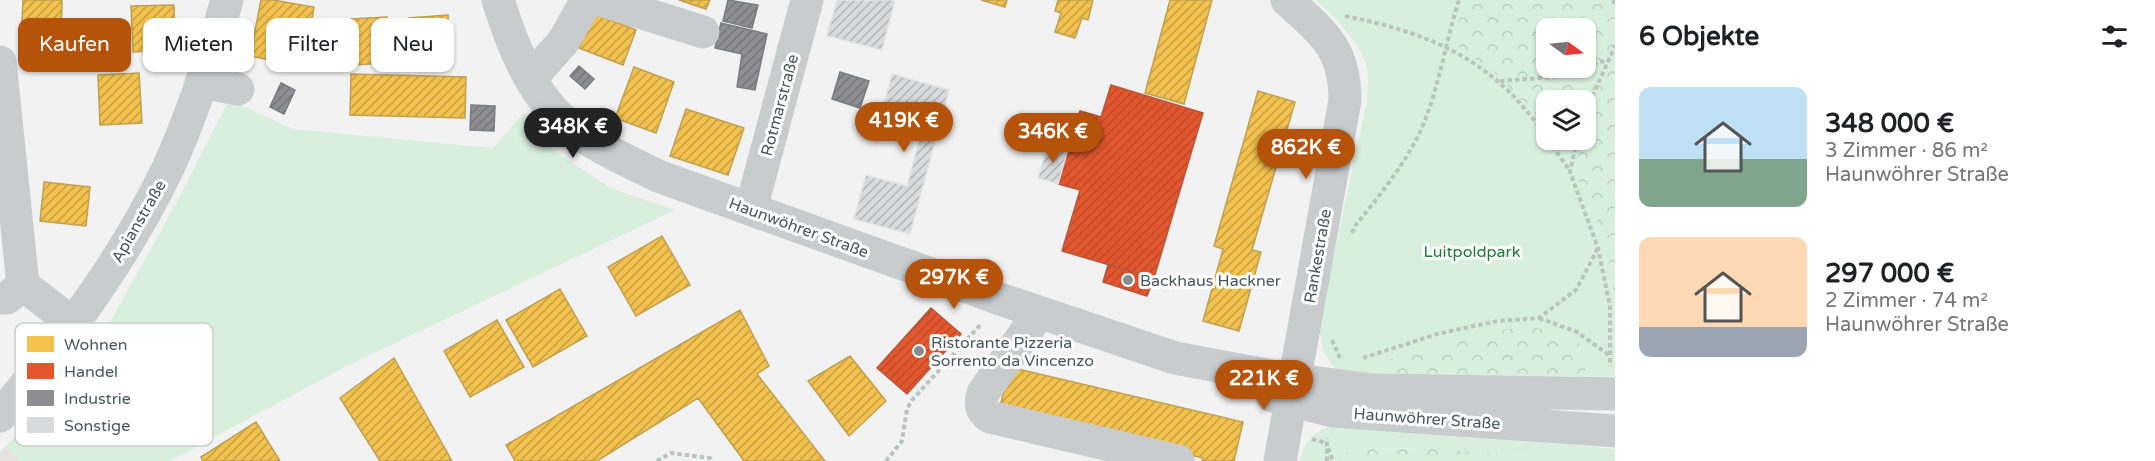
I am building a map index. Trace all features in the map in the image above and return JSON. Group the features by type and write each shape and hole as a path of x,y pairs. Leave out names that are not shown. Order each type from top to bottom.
{"street":[{"name":"Apianstraße","path":"75,323 114,264 168,168 201,82 227,0"},
{"name":"Haunwöhrer Straße","path":"498,0 521,60 543,99 568,125 616,155 658,176 1039,313 1175,358 1223,382 1294,390 1612,383"},
{"path":"531,78 563,42 587,0"},
{"path":"601,0 703,32"},
{"name":"Rotmarstraße","path":"751,209 807,0"},
{"name":"Rankestraße","path":"1280,461 1345,100 1345,80 1339,58 1328,38 1287,0"},
{"path":"0,62 11,292 72,323"},
{"path":"201,82 237,89"},
{"path":"1039,313 983,393 980,404 983,412 990,417 1178,461"},
{"name":"Haunwöhrer Straße","path":"1294,390 1333,411 1615,431"},
{"name":"Apianstraße","path":"0,416 15,397"}],"path":[{"path":"1351,236 1355,226 1383,191 1419,132 1460,0"},
{"path":"1613,0 1615,4"},
{"path":"1336,14 1385,24 1447,46 1474,62 1499,81 1536,125"},
{"path":"1594,90 1615,46"},
{"path":"1596,63 1607,60"},
{"path":"1499,81 1540,78"},
{"path":"1555,150 1570,172 1598,248 1610,306 1609,355 1612,383"},
{"path":"1570,172 1575,150"},
{"path":"1539,318 1576,290 1598,248"},
{"path":"886,461 902,441 907,409 912,400 1003,300"},
{"path":"1353,361 1437,334 1498,321 1539,318 1577,332 1609,355"},
{"path":"1334,329 1332,340 1343,365"},
{"path":"1327,461 1326,443 1333,461"},
{"path":"657,461 671,453 710,458 712,461"}],"shaded area":[{"path":"7,445 21,461 0,461 0,452"}],"green space":[{"name":"Luitpoldpark","path":"1315,0 1615,0 1615,381 1343,375 1332,364 1322,346 1319,323 1367,102 1368,76 1359,49 1338,22"},
{"path":"1461,0 1615,0 1615,303 1605,238 1578,179 1562,150 1596,150 1596,90 1536,90 1536,115 1495,73 1451,41 1463,8"},
{"path":"229,100 293,129 493,148 524,113 552,149 610,188 675,210 347,366 213,438 213,323 109,323 175,205"},
{"path":"1530,327 1560,333 1576,341 1582,347 1589,367 1579,376 1553,382 1388,375 1386,365 1392,359 1500,330"},
{"path":"1339,424 1615,449 1615,461 1548,461 1539,457 1438,449 1350,448 1343,461 1300,461 1305,446 1313,436"},
{"path":"15,437 15,446 198,446 170,461 21,461 7,445"},
{"path":"1350,448 1438,449 1540,457 1548,461 1343,461"}],"building: Wohnen":[{"path":"23,0 62,0 62,18 22,18"},
{"path":"261,0 314,7 312,18 266,18 266,59 254,57 254,36"},
{"path":"679,0 710,0 706,9"},
{"path":"981,0 1007,0 1005,7"},
{"path":"1058,0 1093,0 1088,20 1082,18 1075,38 1055,32 1061,13 1055,11"},
{"path":"1170,0 1212,0 1184,104 1145,93"},
{"path":"174,5 174,18 143,18 143,52 133,52 131,6"},
{"path":"593,13 636,30 623,65 579,48"},
{"path":"448,15 448,18 409,18"},
{"path":"387,17 371,18 371,64 359,65 359,19"},
{"path":"634,67 674,82 656,133 615,118"},
{"path":"139,73 142,123 100,125 98,75"},
{"path":"351,74 466,77 465,118 350,115"},
{"path":"1258,91 1295,102 1252,250 1261,252 1239,331 1203,321 1223,249 1214,246"},
{"path":"686,109 744,128 728,175 670,156"},
{"path":"44,182 90,187 86,226 40,221"},
{"path":"662,236 690,285 636,316 608,267"},
{"path":"560,289 587,336 533,367 506,320"},
{"path":"740,310 769,366 757,374 825,461 744,461 698,398 597,461 515,461 506,445"},
{"path":"497,320 524,367 470,397 444,351"},
{"path":"850,356 886,401 849,436 808,381"},
{"path":"394,358 452,461 380,461 340,398"},
{"path":"1010,367 1243,422 1234,461 1202,461 1203,458 999,410"},
{"path":"256,422 280,461 203,461 201,457"}],"building: Handel":[{"path":"1111,85 1203,113 1154,278 1062,251 1080,190 1058,184 1068,149 1080,111 1101,117"},
{"name":"Backhaus Hackner","path":"1108,265 1154,278 1147,296 1103,282"},
{"name":"Ristorante Pizzeria Sorrento da Vincenzo","path":"931,308 961,334 907,394 877,368"}],"building: Industrie":[{"path":"728,0 758,5 752,28 723,21"},
{"path":"721,23 767,34 755,90 737,87 742,54 715,48"},
{"path":"579,66 594,79 585,89 570,76"},
{"path":"840,72 869,81 860,108 832,99"},
{"path":"281,83 295,90 284,114 270,107"},
{"path":"471,105 495,106 494,131 470,130"}],"building: Sonstige":[{"path":"837,0 895,0 882,50 827,36"},
{"path":"892,74 949,90 910,234 854,219 866,175 907,186 920,137 878,125"},
{"path":"1048,144 1068,149 1058,184 1038,178"}],"place":[{"name":"Backhaus Hackner","path":"1128,280"},
{"name":"Ristorante Pizzeria Sorrento da Vincenzo","path":"919,351"}]}
